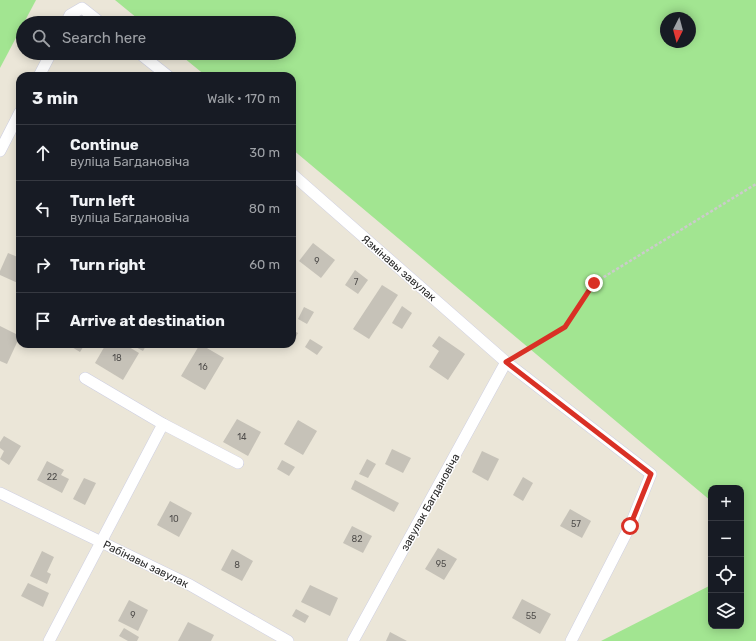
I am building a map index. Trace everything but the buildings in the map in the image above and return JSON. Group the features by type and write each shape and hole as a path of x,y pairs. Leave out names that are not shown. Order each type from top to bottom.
{"street":[{"path":"70,16 82,8 93,16"},
{"path":"41,72 47,60"},
{"path":"148,60 163,72"},
{"path":"0,151 16,120"},
{"name":"Язмінавы завулак","path":"296,178 506,362 651,474 630,526 571,641"},
{"name":"завулак Багдановіча","path":"353,641 506,362"},
{"path":"85,378 163,424 238,463"},
{"path":"49,641 163,424"},
{"name":"Рабінавы завулак","path":"0,494 190,585 288,641"}],"path":[{"path":"506,362 565,327 594,283 756,184"}],"green space":[{"path":"0,0 36,0 28,16 16,16 16,38 0,68"},
{"path":"115,0 756,0 756,641 601,641 708,587 708,629 744,629 744,485 708,485 708,498 296,152 296,72 201,72 187,60 296,60 296,16 134,16"}],"route":[{"path":"594,283 565,327 506,362 651,474 630,526"}]}
